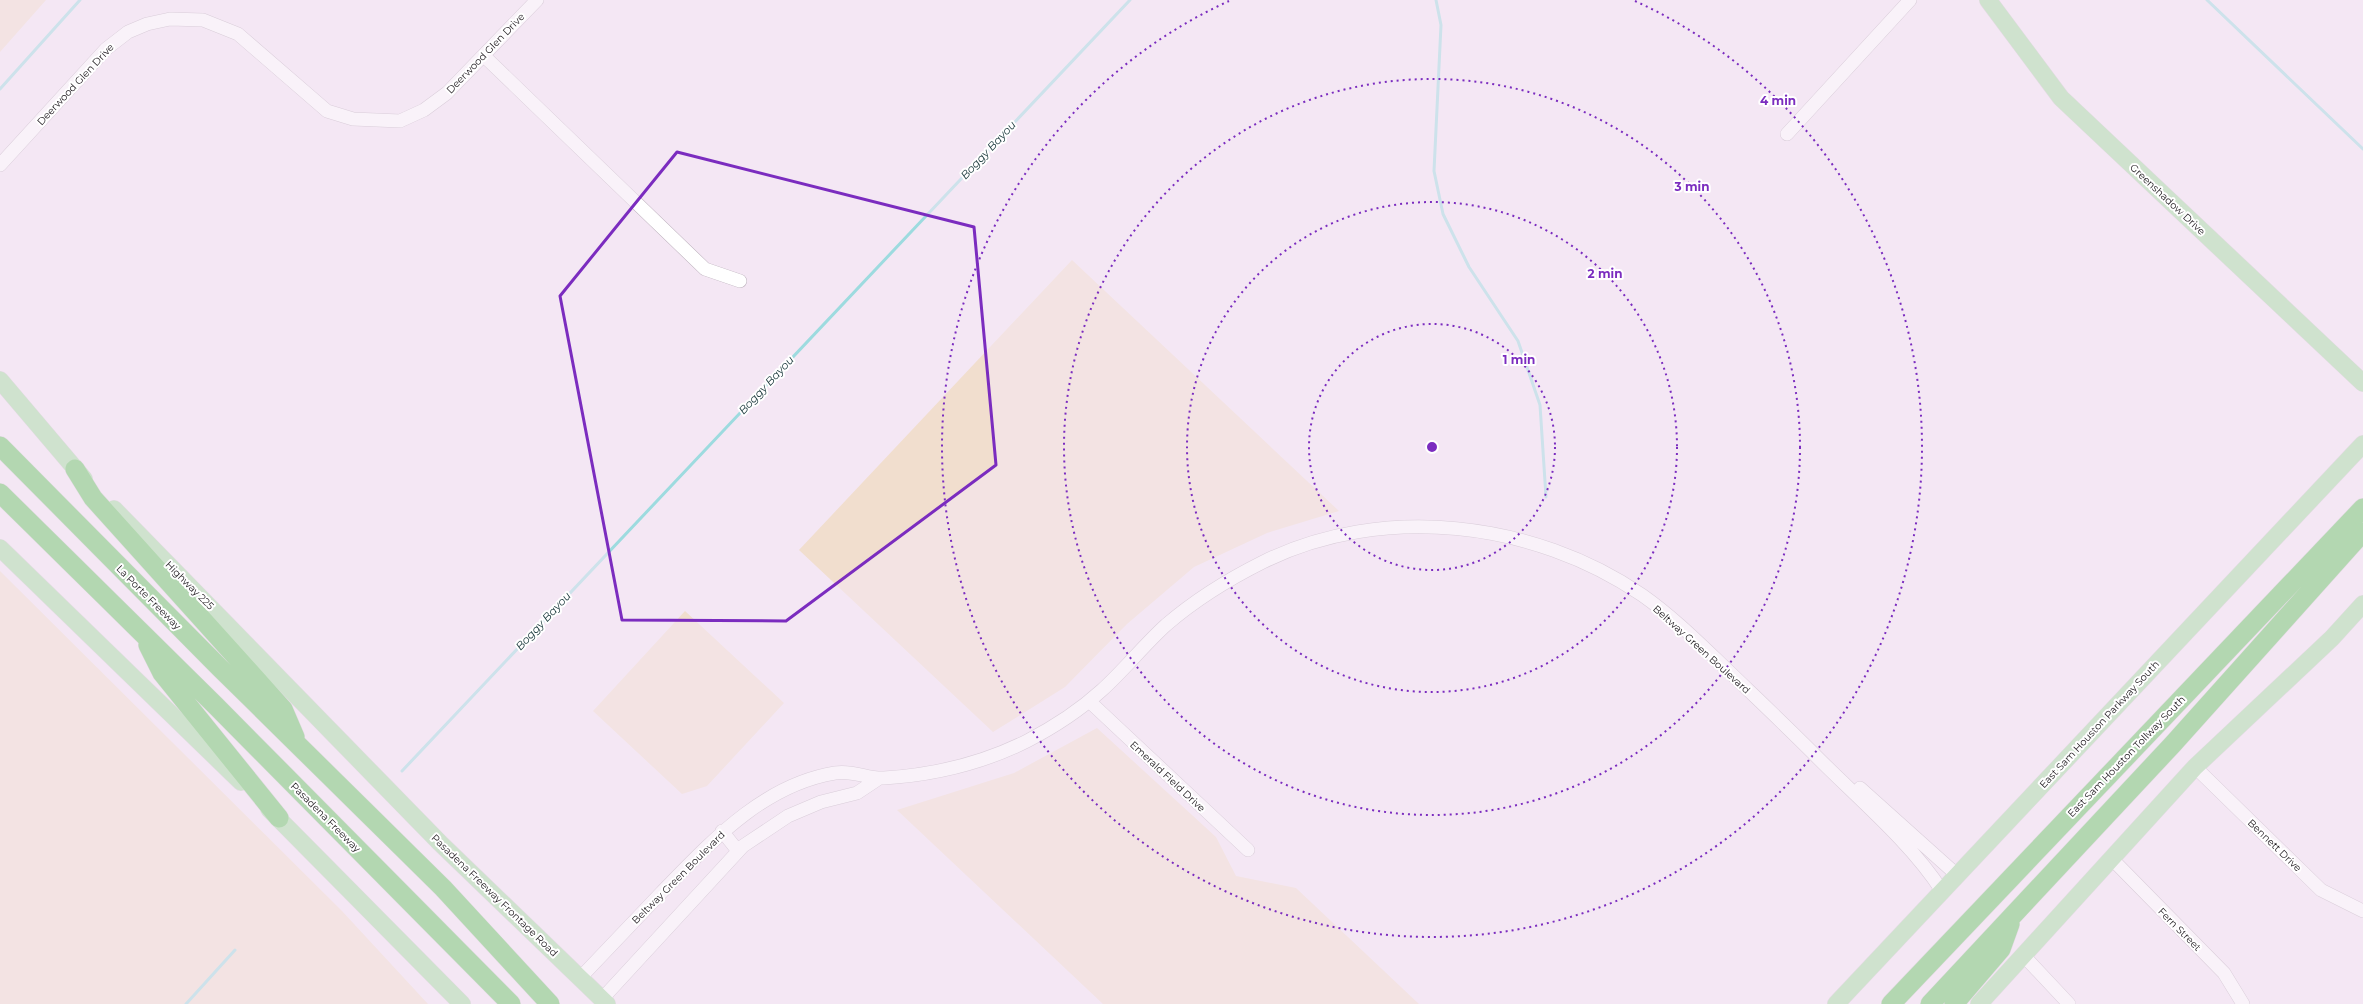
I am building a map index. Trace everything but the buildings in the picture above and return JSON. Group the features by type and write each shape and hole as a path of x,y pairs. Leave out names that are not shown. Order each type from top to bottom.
{"highway":[{"name":"La Porte Freeway","path":"0,446 300,747"},
{"path":"75,469 93,498 283,709 300,747 443,888 550,1004"},
{"path":"0,493 141,632 162,674 279,818"},
{"name":"East Sam Houston Tollway South","path":"1890,1004 2363,508"},
{"path":"1930,1004 2173,744 2363,532"},
{"name":"Pasadena Freeway","path":"141,632 511,1004"},
{"path":"1954,1004 2001,949 2013,916"},
{"path":"1880,1004 1942,948"}],"main road":[{"name":"Greenshadow Drive","path":"1988,0 2061,98 2363,383"},
{"name":"Highway 225","path":"0,380 75,469 384,786"},
{"name":"East Sam Houston Parkway South","path":"1836,1004 2359,451"},
{"path":"0,548 279,818 462,1004"},
{"path":"1979,1004 2195,767 2332,638 2363,604"},
{"name":"Pasadena Freeway Frontage Road","path":"384,786 440,844 605,1001"}],"street":[{"name":"Deerwood Glen Drive","path":"0,165 106,49 128,32 147,24 170,19 204,20 238,34 327,111 353,119 400,121 424,110 447,93 537,0"},
{"path":"1787,134 1910,0"},
{"path":"484,56 705,269 740,281"},
{"name":"Beltway Green Boulevard","path":"605,1001 738,851 758,835 788,816 821,802 857,793 878,779 942,770 987,757 1028,740 1089,701 1176,617 1209,592 1264,562 1305,545 1356,532 1397,528 1445,528 1492,533 1542,546 1617,580 1665,613 1787,726 1912,853 1942,891"},
{"name":"Emerald Field Drive","path":"1089,701 1248,850"},
{"name":"Beltway Green Boulevard","path":"1787,726 1811,745 1957,875"},
{"name":"Bennett Drive","path":"2195,767 2321,890 2363,911"},
{"name":"Beltway Green Boulevard","path":"581,977 722,831 777,794 813,779 846,772 860,773 878,779"},
{"path":"722,831 738,851"},
{"name":"Fern Street","path":"2111,858 2224,973 2243,1004"},
{"path":"2024,956 2069,1004"}],"highlighted area":[{"path":"677,152 974,227 996,465 786,621 622,620 560,296"}],"shaded area":[{"path":"0,0 46,0 0,52"},
{"path":"1072,260 1339,511 1267,533 1194,567 1127,624 1065,687 993,732 799,550"},
{"path":"0,571 342,911 428,1004 0,1004"},
{"path":"685,611 784,703 707,786 682,794 593,711"},
{"path":"1097,728 1216,837 1236,876 1296,888 1419,1004 1103,1004 897,810 1014,773"}],"waterway":[{"path":"0,89 80,0"},
{"name":"Boggy Bayou","path":"402,771 1130,0"},
{"path":"1436,0 1441,25 1434,171 1443,214 1469,267 1518,341 1540,405 1546,497"},
{"path":"2207,0 2363,149"},
{"name":"Boggy Bayou","path":"186,1004 235,950"}]}
